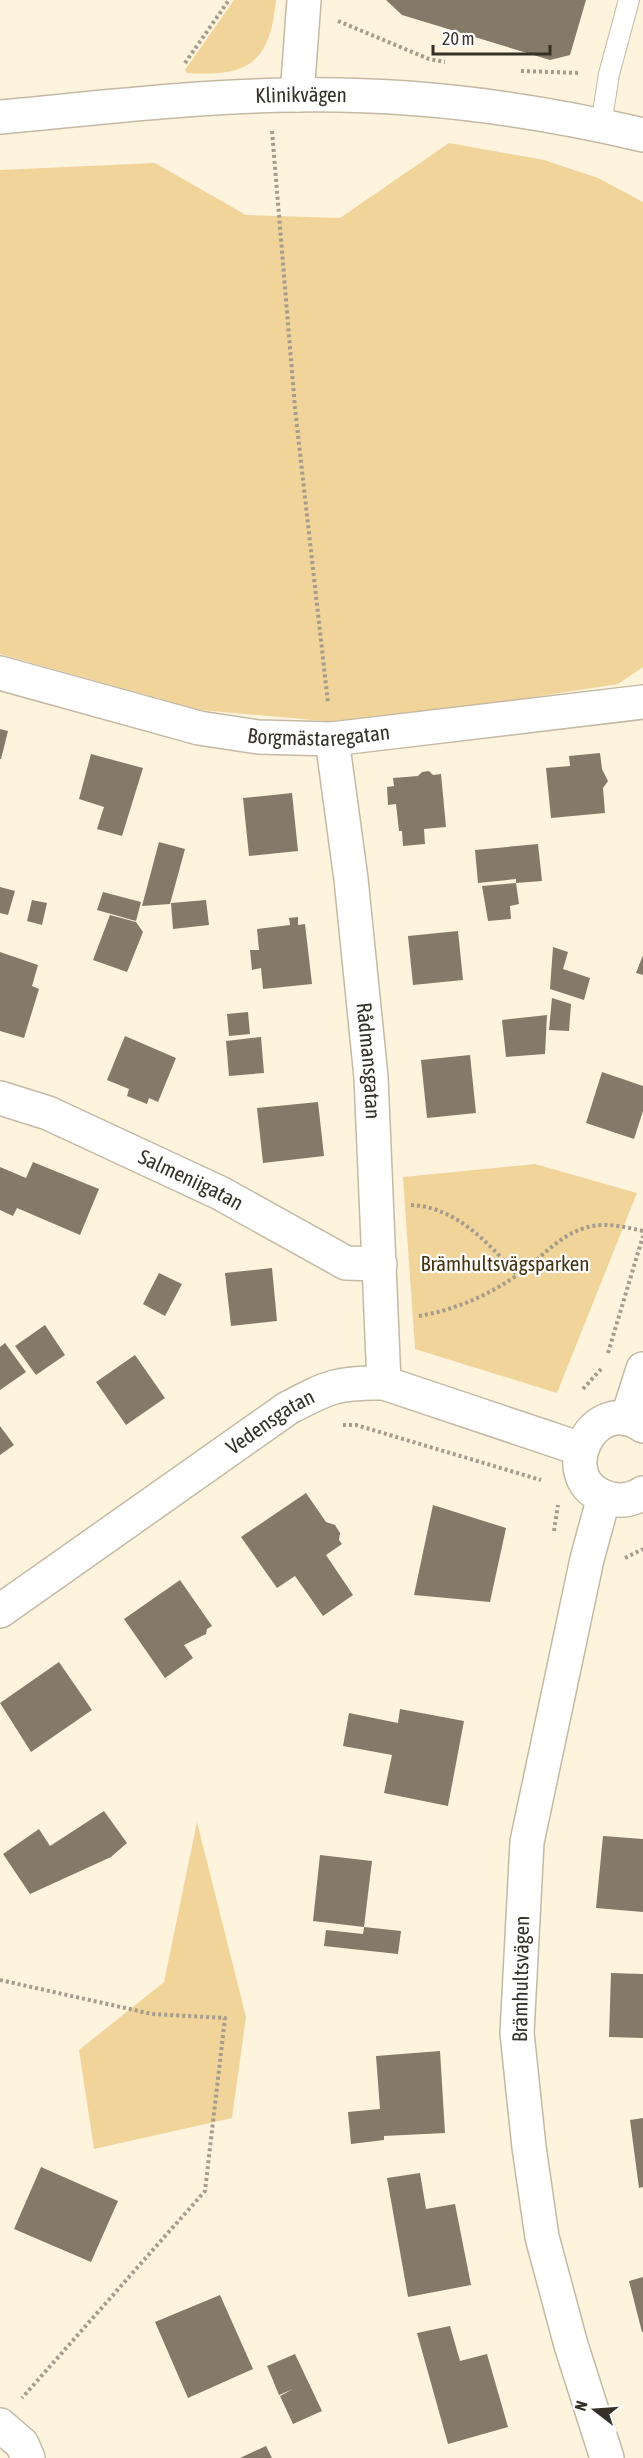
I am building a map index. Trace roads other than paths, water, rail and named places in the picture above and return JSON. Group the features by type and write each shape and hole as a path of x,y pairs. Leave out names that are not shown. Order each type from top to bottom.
{"street":[{"path":"297,95 303,10"},
{"name":"Klinikvägen","path":"0,117 216,98 297,95 411,98 491,106 601,125 643,135"},
{"name":"Borgmästaregatan","path":"0,673 200,728 258,737 332,739 643,702"},
{"name":"Rådmansgatan","path":"332,739 351,879 371,1077 384,1383"},
{"name":"Salmeniigatan","path":"0,1098 48,1113 220,1193 346,1263 380,1264"},
{"path":"643,1369 635,1423 607,1421 598,1425 590,1431 581,1449 581,1473 586,1483 604,1497 629,1500 643,1493"},
{"name":"Vedensgatan","path":"0,1611 288,1408 328,1386 384,1383 581,1449"},
{"name":"Brämhultsvägen","path":"604,1497 587,1560 527,1842 517,2033 529,2147 542,2237 571,2344 607,2458"},
{"path":"8,2415 28,2458"}],"lane":[{"path":"601,125 609,74 629,0"}],"park label":[{"name":"Brämhultsvägsparken","path":"505,1264"}]}
